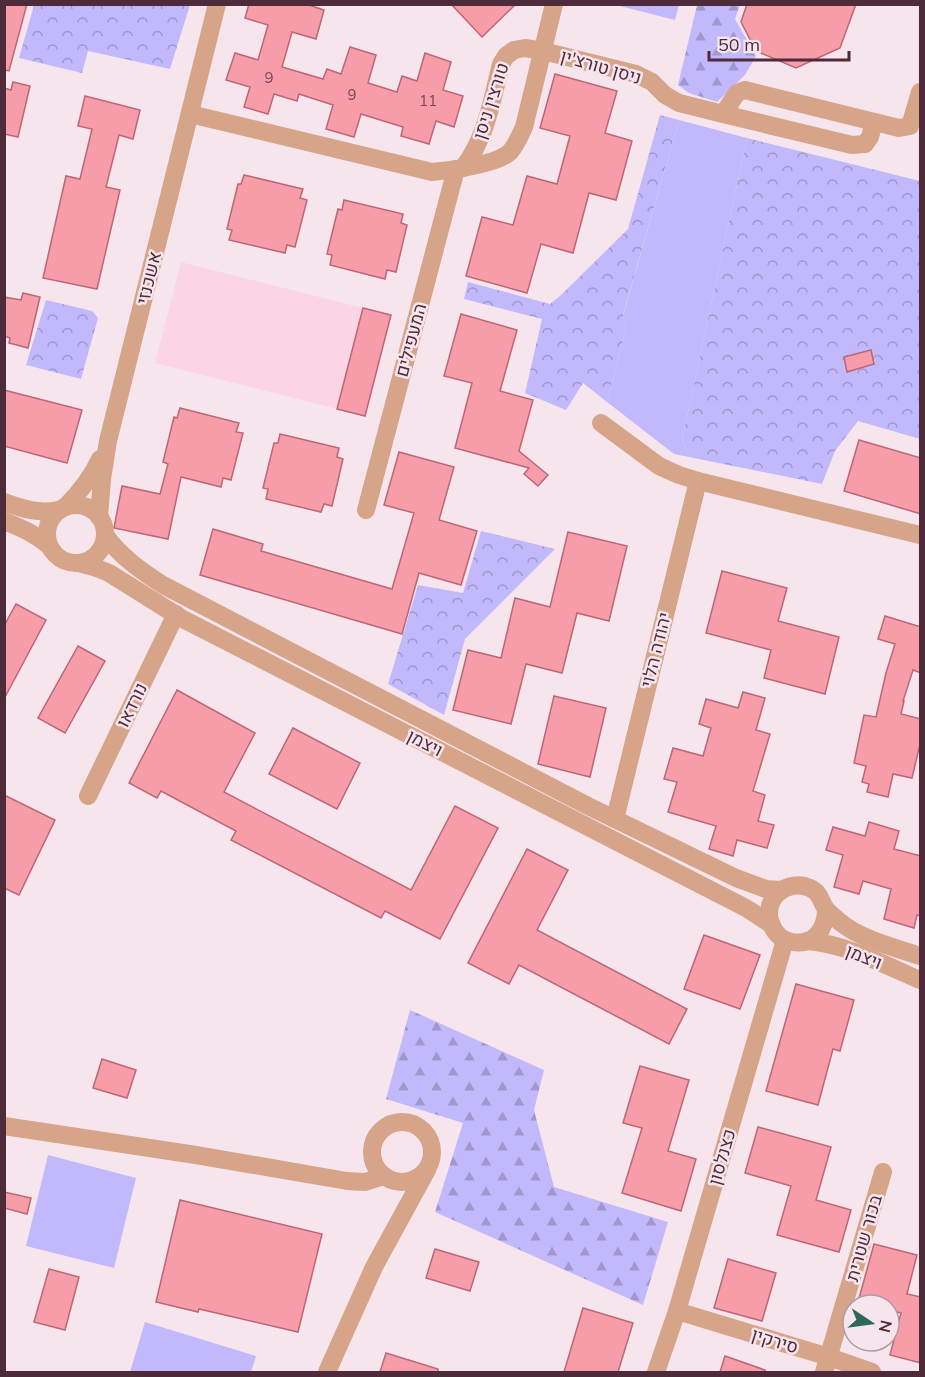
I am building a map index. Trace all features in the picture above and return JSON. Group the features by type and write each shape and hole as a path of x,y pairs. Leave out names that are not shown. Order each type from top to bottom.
{"street":[{"name":"אשכנזי","path":"99,517 108,441 217,4"},
{"name":"טורצין ניסן","path":"460,169 495,161 509,153 517,142 524,127 554,4"},
{"name":"טורצין ניסן","path":"460,169 478,143 486,125 501,64 506,56 514,50 525,48 543,51"},
{"name":"ניסן טורצ'ין","path":"543,51 636,74 679,103 852,145 865,144 870,137 874,122"},
{"path":"723,114 737,93 745,90 899,128 910,126 921,92"},
{"path":"190,114 432,172 460,169"},
{"name":"המעפילים","path":"366,510 460,169"},
{"path":"601,423 659,466 679,475 921,535"},
{"name":"אשכנזי","path":"62,508 80,492 93,473 108,441"},
{"name":"יהודה הלוי","path":"615,819 698,481"},
{"path":"4,502 31,511 46,512 75,505 84,506 93,510 99,517 104,526 105,536 94,557 79,563 69,562 61,559 42,539 4,521"},
{"path":"49,546 47,530 52,517 62,508"},
{"name":"ויצמן","path":"105,536 114,548 141,571 163,585 453,737 736,878 766,889 782,890"},
{"name":"ויצמן","path":"79,563 109,573 176,614 746,908 772,925"},
{"name":"נורדאו","path":"88,796 176,614"},
{"path":"802,886 810,888 823,900 826,917 822,928 812,939 794,942 778,935 772,925 769,912 773,899 782,890 802,886"},
{"name":"ויצמן","path":"826,909 856,932 921,956"},
{"name":"כצנלסון","path":"656,1372 677,1311 785,940"},
{"name":"ויצמן","path":"807,941 820,942 850,951 921,980"},
{"path":"327,1372 374,1267 396,1227 427,1170 431,1162 433,1152 426,1132 409,1122 388,1125 380,1131 374,1140 372,1150 377,1169 388,1178 397,1191 399,1202 396,1227"},
{"path":"4,1126 347,1181 365,1182 388,1178 402,1182 411,1181 420,1177 427,1170"},
{"name":"בכור שטרית","path":"826,1365 883,1172"},
{"name":"סירקין","path":"677,1311 826,1365 872,1372"}],"shaded area":[{"path":"181,262 391,315 365,416 155,363"}],"green space":[{"path":"34,4 190,5 170,69 88,51 82,73 19,58"},
{"path":"616,5 679,5 675,20"},
{"path":"697,5 740,5 735,19 756,56 745,75 717,102 689,93 678,85"},
{"path":"660,115 679,120 623,315 626,328 607,402 583,383 566,410 525,393 542,319 464,299 468,282 550,304 560,296 628,229"},
{"path":"679,120 747,138 682,440 689,457 674,454 607,402 626,328 623,316"},
{"path":"747,138 920,181 920,439 858,421 835,451 822,484 689,457 682,440"},
{"path":"46,300 92,311 98,318 81,379 26,365"},
{"path":"481,531 555,549 465,639 444,715 388,684 418,585 463,593"},
{"path":"410,1010 544,1070 534,1110 554,1187 668,1222 643,1305 435,1212 463,1123 386,1099"},
{"path":"48,1155 136,1178 114,1268 26,1246"},
{"path":"145,1322 256,1356 251,1372 130,1372"}],"building":[{"path":"4,4 27,4 9,71 4,70"},
{"path":"249,4 306,4 324,10 316,39 292,32 282,67 323,79 327,69 341,74 350,47 376,55 368,83 397,92 402,76 417,81 425,53 451,62 443,90 463,96 454,127 436,121 429,144 401,136 403,127 361,114 354,137 326,129 333,105 299,94 297,101 274,94 268,114 244,107 250,87 226,80 235,53 258,60 268,25 245,18"},
{"path":"451,4 516,4 482,37"},
{"path":"747,4 856,4 840,48 796,68 756,51 741,22"},
{"path":"555,74 617,91 605,133 632,141 616,200 589,193 573,253 541,244 527,293 466,276 482,217 513,225 527,176 557,184 570,136 540,128"},
{"path":"13,82 30,86 18,137 4,134 4,88 11,90"},
{"path":"85,96 140,110 133,139 119,135 106,187 120,190 97,289 43,278 66,176 80,179 92,129 78,126"},
{"path":"244,175 303,189 300,198 307,200 295,247 287,245 285,253 229,240 232,230 227,229 238,184 241,184"},
{"path":"344,200 403,214 401,223 407,225 396,272 387,270 385,279 330,265 332,255 327,254 338,209 342,210"},
{"path":"23,293 40,297 28,348 9,343 10,338 4,336 4,297 21,300"},
{"path":"363,308 391,315 365,416 337,409"},
{"path":"461,314 517,330 500,391 533,400 519,451 548,475 538,486 524,474 529,468 455,448 472,383 444,376"},
{"path":"871,350 874,364 847,372 844,357"},
{"path":"4,390 82,410 67,463 4,446"},
{"path":"180,408 239,423 236,432 243,433 231,480 223,478 221,487 181,477 168,539 114,528 122,486 160,494 168,464 163,462 174,417 177,418"},
{"path":"280,434 339,448 337,457 343,459 332,506 324,504 321,512 266,499 268,489 263,488 274,443 278,443"},
{"path":"859,440 921,458 921,514 844,491"},
{"path":"399,452 454,467 439,520 477,531 461,585 419,573 402,634 200,575 213,529 263,544 261,551 392,589 414,513 384,505"},
{"path":"568,532 627,546 609,621 577,613 562,673 526,664 511,724 453,710 468,650 501,658 515,598 550,607"},
{"path":"722,571 787,588 778,621 839,637 825,694 764,678 771,650 706,633"},
{"path":"16,604 46,620 4,699 4,626"},
{"path":"885,616 921,627 921,673 913,670 901,714 921,719 921,740 912,778 893,774 888,797 867,792 869,784 862,782 866,766 854,763 864,715 876,717 895,644 878,639"},
{"path":"78,646 105,661 65,733 38,718"},
{"path":"177,690 255,733 224,792 411,890 455,806 498,828 440,939 385,911 381,918 231,840 236,831 161,791 157,798 129,783"},
{"path":"743,692 765,698 756,730 770,734 753,791 765,795 758,821 774,825 767,848 737,840 733,856 709,849 716,826 668,812 677,782 664,779 673,748 703,756 711,728 699,724 706,699 738,708"},
{"path":"554,696 606,708 590,777 538,764"},
{"path":"293,728 360,763 337,809 269,774"},
{"path":"4,795 55,820 19,895 4,888"},
{"path":"869,822 899,831 894,849 921,856 921,916 917,915 914,928 884,919 891,889 863,881 859,894 834,887 843,855 826,850 833,827 865,836"},
{"path":"527,849 568,870 537,930 687,1009 669,1044 519,965 509,984 468,963"},
{"path":"704,935 760,955 740,1009 684,989"},
{"path":"796,984 854,1000 840,1051 833,1049 818,1105 766,1091"},
{"path":"102,1059 136,1070 127,1098 93,1088"},
{"path":"640,1066 689,1080 668,1151 696,1159 681,1211 622,1193 642,1128 623,1123"},
{"path":"758,1127 831,1147 816,1200 851,1210 839,1252 777,1235 791,1186 745,1173"},
{"path":"4,1192 31,1198 27,1214 4,1208"},
{"path":"180,1200 322,1234 298,1332 199,1309 198,1312 156,1302"},
{"path":"874,1244 917,1255 907,1294 921,1297 921,1363 890,1355 891,1353 901,1353 901,1293 860,1293"},
{"path":"435,1249 479,1262 470,1291 426,1278"},
{"path":"728,1259 776,1273 762,1321 714,1308"},
{"path":"49,1269 79,1277 65,1330 34,1322"},
{"path":"583,1308 633,1323 618,1372 564,1372"},
{"path":"386,1353 438,1369 438,1372 380,1372"},
{"path":"725,1356 765,1370 765,1372 720,1372"}]}
